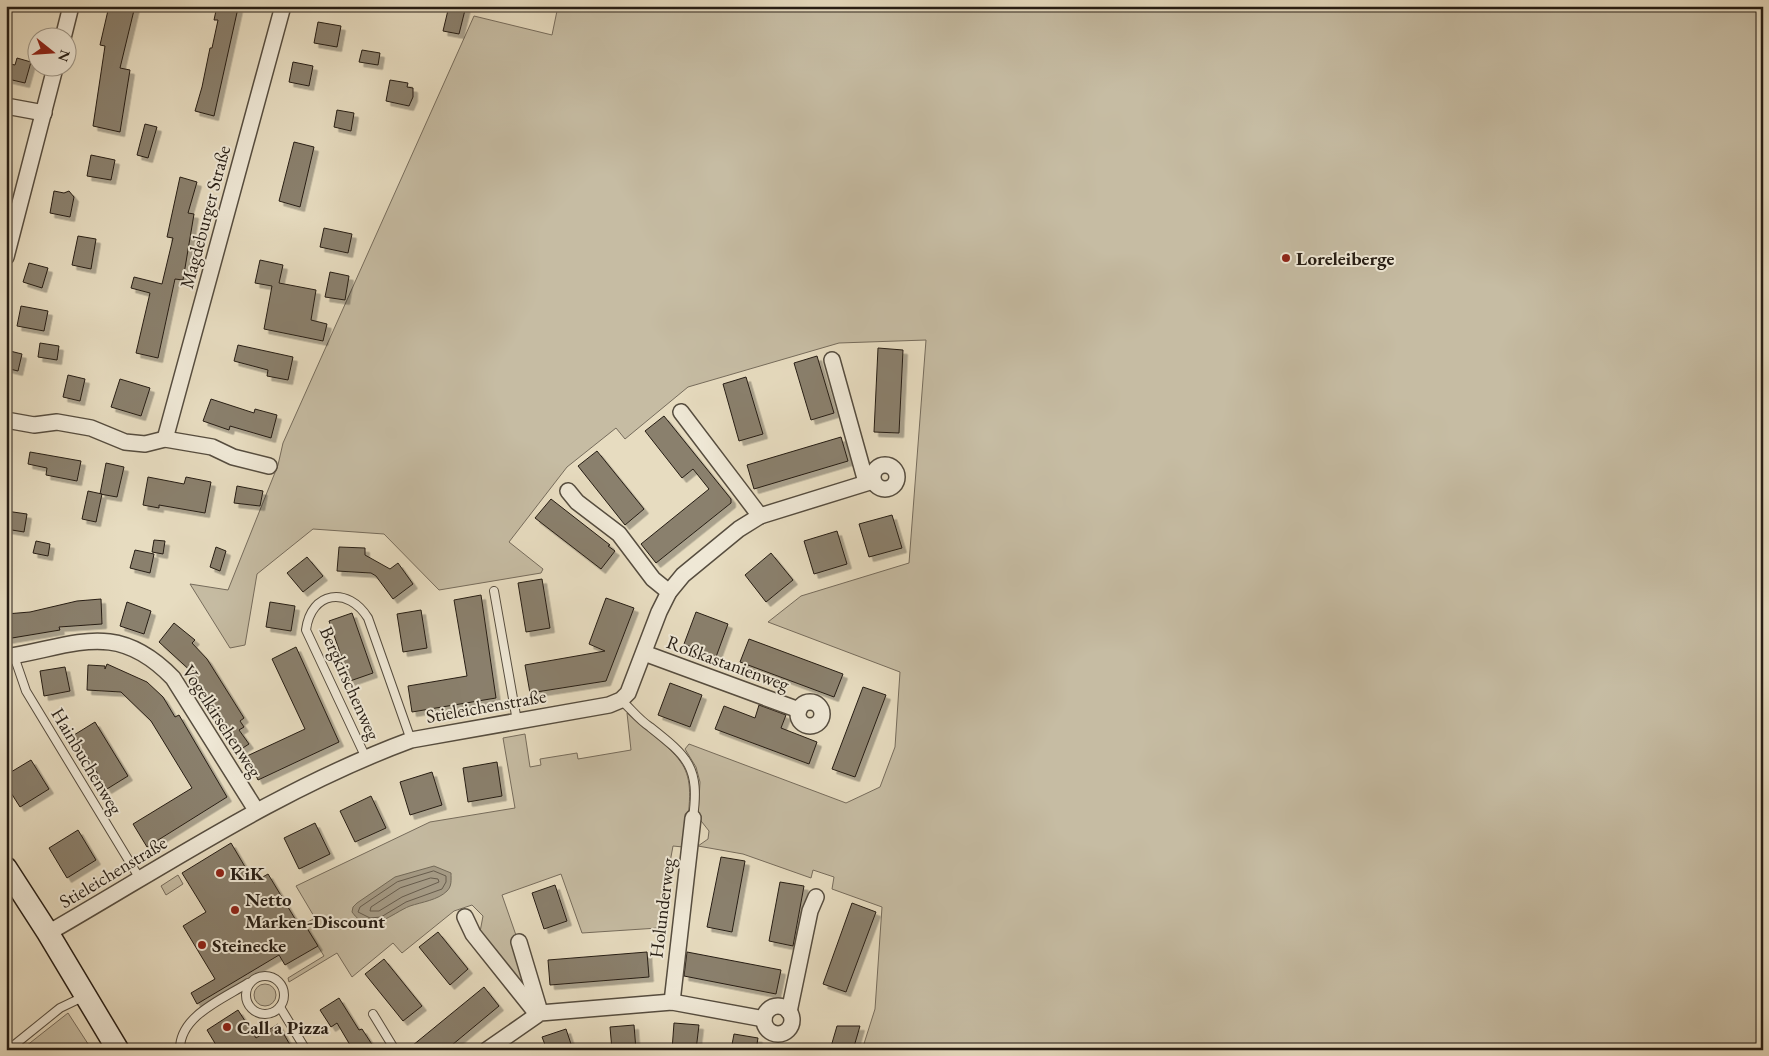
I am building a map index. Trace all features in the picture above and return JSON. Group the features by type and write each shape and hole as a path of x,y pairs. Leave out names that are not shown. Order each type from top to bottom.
{"main road":[{"path":"6,868 48,933 118,1050"}],"street":[{"path":"66,28 71,6"},
{"name":"Magdeburger Straße","path":"166,439 283,6"},
{"path":"6,257 53,78"},
{"path":"6,106 44,113"},
{"path":"621,700 633,684 659,612 669,592 683,575 739,529 760,516 870,481 832,360"},
{"path":"681,412 760,516"},
{"path":"6,420 34,425 58,422 92,428 125,442 145,444 166,439 212,447 233,457 269,466"},
{"path":"568,491 577,502 619,534 653,579 669,592"},
{"name":"Vogelkirschenweg","path":"10,656 96,640 126,645 147,655 158,662 173,678 256,810"},
{"name":"Roßkastanienweg","path":"644,653 799,710"},
{"name":"Stieleichenstraße","path":"48,933 256,810 366,758 412,740 609,705 621,700"},
{"name":"Holunderweg","path":"672,1002 693,818"},
{"path":"788,1012 779,1007 774,1007 765,1014 764,1019 767,1029 776,1034 782,1034 790,1027 791,1022 788,1012 810,911 816,897"},
{"path":"466,917 473,934 538,1014"},
{"path":"519,942 538,1014"},
{"path":"487,1050 538,1014 672,1002 764,1019"}],"lane":[{"path":"494,591 517,721"},
{"name":"Bergkirschenweg","path":"366,758 306,630 311,610 323,600 345,598 355,602 368,618 412,740"},
{"name":"Hainbuchenweg","path":"10,656 26,691 140,879"},
{"path":"621,700 648,726 672,744 687,760 694,776 696,796 693,818"},
{"path":"180,1050 180,1039 190,1021 259,976 275,978 284,991 280,1007 271,1013 254,1011 246,998 250,982"},
{"path":"8,1050 60,1008 85,996"},
{"path":"280,1007 306,1050"},
{"path":"373,1014 395,1050"}],"shaded area":[{"path":"558,6 1763,6 1763,1050 862,1050 875,1009 882,907 832,889 834,877 813,870 811,878 743,854 698,846 708,839 709,831 698,817 700,782 696,767 685,749 689,744 846,803 880,787 895,747 900,672 768,622 801,596 909,563 926,340 839,343 688,387 625,439 616,428 567,467 509,542 543,569 541,573 439,590 384,534 313,529 257,574 245,645 230,648 190,584 228,590 278,465 283,443 474,16 552,35"},
{"path":"627,713 676,756 684,767 688,780 690,797 683,847 673,846 658,928 582,933 561,874 502,895 518,941 512,944 525,988 480,932 483,916 472,905 454,911 402,953 393,943 352,977 337,953 289,982 288,978 324,956 304,924 315,918 296,886 430,822 515,808 503,738 525,734 530,767 541,765 540,759 577,753 578,759 631,750"},
{"path":"178,875 183,884 166,895 161,886"},
{"path":"265,984 273,987 276,995 273,1003 265,1006 257,1003 254,995 257,987"},
{"path":"68,1013 92,1050 21,1050"}],"water":[{"path":"434,866 451,873 450,887 439,897 410,906 388,918 373,923 366,923 352,912 353,907 357,903 395,877"}],"building":[{"path":"109,6 135,6 120,68 130,70 120,132 93,126 105,46 100,45"},
{"path":"217,6 238,8 214,116 195,111 218,20 214,20"},
{"path":"449,6 466,6 459,34 443,31"},
{"path":"318,22 341,26 337,47 314,43"},
{"path":"362,50 380,53 378,65 359,62"},
{"path":"17,58 28,61 28,72 25,83 8,79 10,72 6,69 6,63 15,65"},
{"path":"293,62 313,66 309,86 289,82"},
{"path":"390,80 408,83 407,87 413,88 413,97 409,106 386,101"},
{"path":"337,110 354,113 351,131 334,127"},
{"path":"145,124 157,127 148,158 137,155"},
{"path":"294,142 314,147 300,207 279,201"},
{"path":"91,155 115,160 111,180 87,176"},
{"path":"180,177 197,182 188,213 194,214 183,280 175,279 158,358 136,353 150,293 131,288 134,277 162,284 173,238 167,237"},
{"path":"54,191 64,193 69,191 74,197 70,217 50,213"},
{"path":"324,228 352,234 348,253 320,247"},
{"path":"78,236 96,239 91,269 72,265"},
{"path":"260,260 283,265 279,283 316,290 311,320 327,324 323,341 264,329 272,286 255,283"},
{"path":"29,263 48,268 42,288 23,282"},
{"path":"330,272 349,276 345,300 325,297"},
{"path":"21,306 48,311 44,331 17,326"},
{"path":"40,343 59,346 57,360 38,357"},
{"path":"238,345 293,357 288,380 267,376 268,370 234,361"},
{"path":"878,348 903,350 899,433 874,432"},
{"path":"6,350 22,354 18,371 6,368"},
{"path":"817,356 834,413 811,420 794,363"},
{"path":"68,375 85,379 80,401 63,397"},
{"path":"746,377 763,434 739,441 723,384"},
{"path":"120,379 150,388 141,416 111,407"},
{"path":"211,399 254,413 255,409 277,415 271,438 230,426 229,430 203,421"},
{"path":"664,416 731,499 731,503 656,563 641,544 709,489 693,469 682,478 645,431"},
{"path":"841,437 848,461 754,489 747,465"},
{"path":"597,451 644,509 625,525 578,466"},
{"path":"30,452 81,461 77,481 46,475 47,468 28,464"},
{"path":"106,463 124,467 117,497 100,494"},
{"path":"148,477 184,484 186,477 211,482 205,513 159,505 159,508 143,505"},
{"path":"237,486 263,491 260,506 234,503"},
{"path":"88,491 102,494 96,522 82,519"},
{"path":"551,499 610,545 608,546 615,551 601,569 535,518"},
{"path":"6,511 27,514 24,532 6,529"},
{"path":"892,515 902,548 869,557 859,524"},
{"path":"837,531 847,564 814,574 804,541"},
{"path":"154,540 165,541 163,554 152,552"},
{"path":"36,541 50,544 48,556 33,553"},
{"path":"216,547 226,551 220,571 210,567"},
{"path":"339,547 365,548 365,555 390,569 398,563 413,584 393,599 376,576 371,573 337,571"},
{"path":"135,550 154,554 150,573 130,568"},
{"path":"771,553 793,580 766,602 745,575"},
{"path":"307,557 323,576 303,592 287,573"},
{"path":"542,579 550,628 526,632 518,583"},
{"path":"481,595 496,698 412,712 408,686 467,676 454,600"},
{"path":"606,598 634,608 606,681 530,693 525,665 605,651 589,644"},
{"path":"101,599 102,624 59,627 60,630 6,639 6,614 30,612 77,601"},
{"path":"127,602 151,611 144,634 120,626"},
{"path":"270,602 295,606 291,631 266,627"},
{"path":"421,610 427,648 403,652 397,614"},
{"path":"696,612 728,624 716,657 684,644"},
{"path":"352,613 373,673 350,681 329,621"},
{"path":"174,623 195,640 192,643 207,659 244,718 240,721 244,727 239,730 249,744 238,751 190,677 194,674 159,642"},
{"path":"749,639 843,674 834,697 740,662"},
{"path":"296,647 339,742 258,780 247,756 305,729 272,659"},
{"path":"107,664 147,682 163,697 175,717 179,715 227,797 147,847 133,824 192,788 151,721 121,692 87,690 88,665 105,666 105,669"},
{"path":"65,667 70,691 44,696 40,671"},
{"path":"670,683 702,695 690,727 658,715"},
{"path":"863,687 886,695 855,777 832,769"},
{"path":"759,705 786,715 781,728 817,742 809,764 715,729 724,706 755,718"},
{"path":"95,722 128,776 107,789 74,735"},
{"path":"31,760 49,789 20,807 6,785 6,775"},
{"path":"497,762 502,796 468,802 463,768"},
{"path":"432,772 442,805 410,815 400,782"},
{"path":"371,796 386,828 355,842 340,811"},
{"path":"315,823 330,854 299,869 284,838"},
{"path":"78,830 96,860 67,878 49,848"},
{"path":"231,843 254,882 268,874 300,927 305,925 318,946 285,965 279,955 197,1004 191,993 215,979 183,926 206,912 182,873"},
{"path":"721,857 745,861 732,932 707,927"},
{"path":"780,882 804,886 793,946 769,941"},
{"path":"555,885 567,921 544,929 532,893"},
{"path":"852,903 876,912 846,992 823,984"},
{"path":"438,932 468,969 450,985 419,947"},
{"path":"647,952 649,977 550,985 548,960"},
{"path":"687,952 781,970 776,994 684,976"},
{"path":"384,959 422,1006 403,1021 365,974"},
{"path":"484,987 499,1006 446,1050 407,1050"},
{"path":"339,998 359,1030 362,1029 373,1046 366,1050 353,1050 337,1023 331,1027 320,1010"},
{"path":"238,1010 256,1038 278,1024 293,1050 219,1050 207,1030"},
{"path":"674,1023 699,1025 696,1050 672,1050"},
{"path":"634,1025 636,1050 612,1050 610,1027"},
{"path":"837,1026 860,1026 853,1050 830,1050"},
{"path":"566,1029 573,1050 547,1050 542,1037"},
{"path":"734,1034 758,1038 756,1050 731,1050"}],"place":[{"name":"Loreleiberge","path":"1286,258"},
{"name":"KiK","path":"220,873"},
{"name":"Netto Marken-Discount","path":"235,910"},
{"name":"Steinecke","path":"202,945"},
{"name":"Call a Pizza","path":"227,1027"}]}
